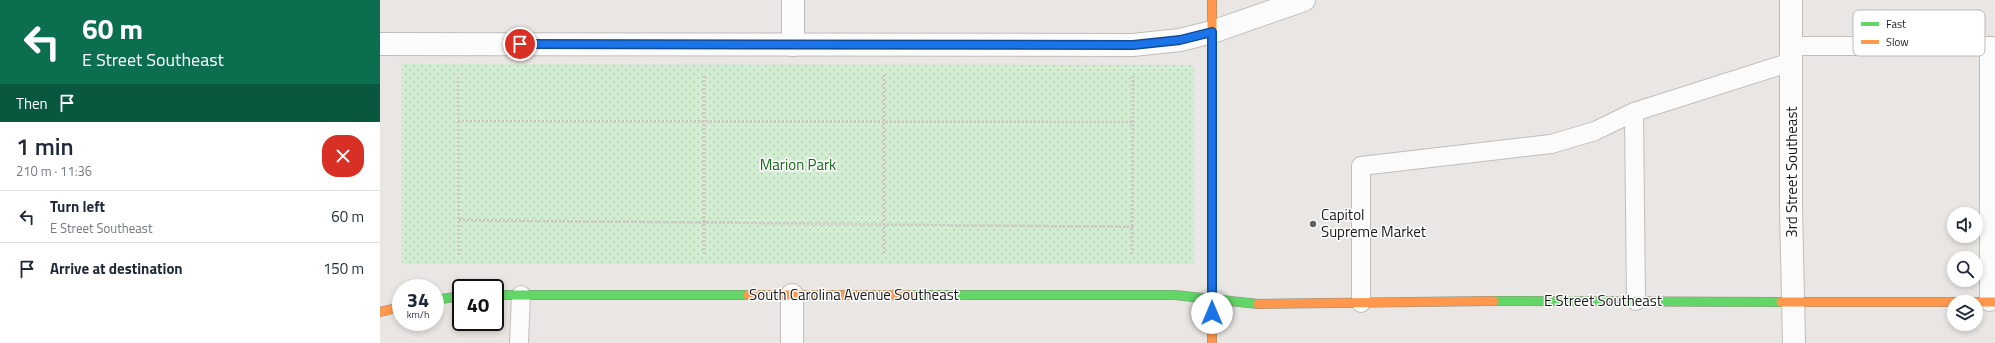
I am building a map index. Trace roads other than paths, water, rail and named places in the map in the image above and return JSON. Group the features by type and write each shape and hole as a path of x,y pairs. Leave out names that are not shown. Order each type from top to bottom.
{"street":[{"path":"793,0 793,45"},
{"path":"1212,0 1212,343"},
{"path":"380,44 1133,45 1180,40 1212,32 1304,0"},
{"name":"3rd Street Southeast","path":"1791,0 1794,343"},
{"name":"South Carolina Avenue Southeast","path":"504,295 1175,295 1212,299"},
{"path":"792,295 792,343"},
{"name":"E Street Southeast","path":"1212,299 1251,304 1636,301 1992,302"},
{"path":"380,312 392,309"}],"lane":[{"path":"1992,46 1992,302"},
{"path":"1360,303 1360,166 1551,144 1595,131 1634,112 1791,54 1853,52"},
{"path":"1634,112 1636,301"},
{"path":"519,343 520,295"}],"place":[{"name":"Capitol Supreme Market","path":"1313,224"}],"park label":[{"name":"Marion Park","path":"798,165"}]}
